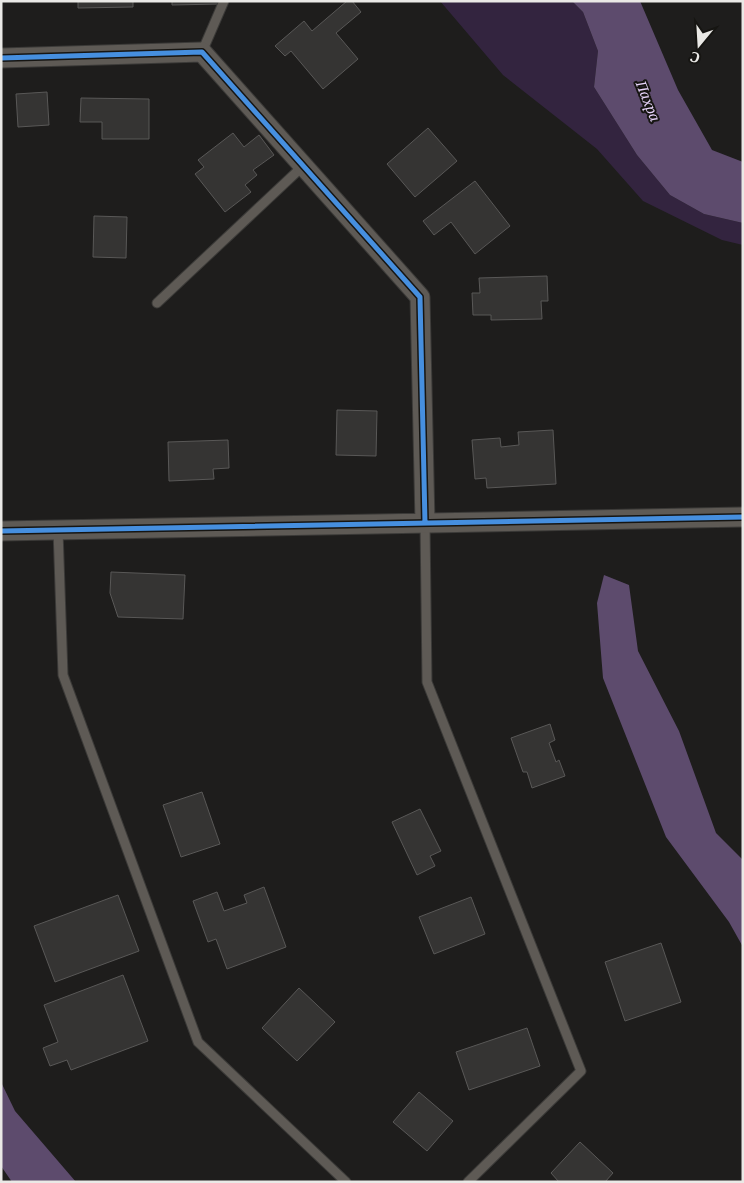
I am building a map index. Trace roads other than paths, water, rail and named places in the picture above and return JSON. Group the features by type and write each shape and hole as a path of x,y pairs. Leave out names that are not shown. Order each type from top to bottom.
{"street":[{"path":"1,58 202,52 420,297 425,523"},
{"path":"1,531 743,517"}],"lane":[{"path":"202,52 224,1"},
{"path":"157,303 304,166"},
{"path":"425,523 427,682 581,1071 468,1182"},
{"path":"58,530 63,675 198,1042 346,1182"}],"water":[{"name":"Пахра","path":"572,1 640,1 678,90 712,150 743,162 743,223 704,214 670,195 637,155 594,87 598,51 583,12"},
{"path":"604,575 629,585 638,651 679,731 716,833 743,860 743,947 729,922 666,837 603,678 597,603"},
{"path":"1,1082 15,1111 76,1182 12,1182 1,1166"}]}
